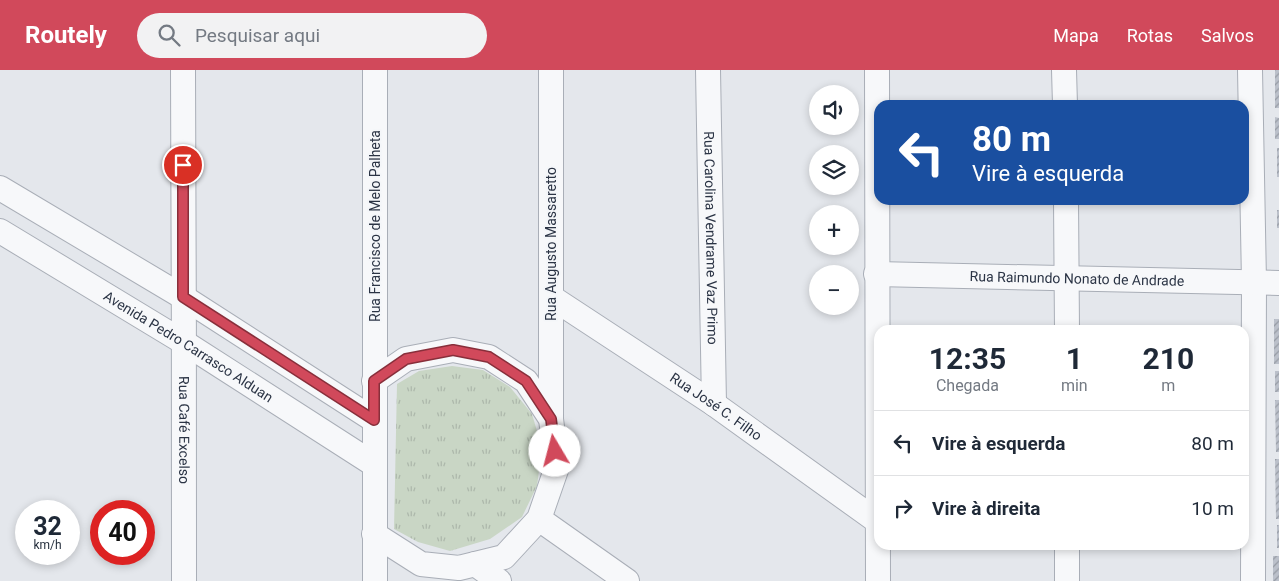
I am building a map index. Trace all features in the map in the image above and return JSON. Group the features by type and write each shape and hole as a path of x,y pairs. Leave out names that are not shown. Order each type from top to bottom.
{"street":[{"name":"Rua Café Excelso","path":"183,70 184,581"},
{"name":"Rua Francisco de Melo Palheta","path":"374,534 375,70"},
{"name":"Rua Augusto Massaretto","path":"540,519 557,467 551,419 551,70"},
{"name":"Rua Carolina Vendrame Vaz Primo","path":"708,70 714,404"},
{"path":"877,70 877,100"},
{"path":"1064,70 1065,100"},
{"path":"1250,70 1254,282 1253,581"},
{"path":"0,188 183,297 374,420"},
{"path":"876,205 876,325"},
{"path":"1066,205 1067,325"},
{"name":"Avenida Pedro Carrasco Alduan","path":"0,231 185,343 375,465"},
{"name":"Rua Raimundo Nonato de Andrade","path":"876,274 1279,283"},
{"name":"Rua José C. Filho","path":"551,297 714,404 874,519"},
{"path":"374,381 406,359 453,350 480,355 489,357 526,381 551,419"},
{"path":"374,534 421,573 459,568 504,556 540,519 627,581"},
{"path":"374,534 375,581"},
{"path":"877,550 878,581"},
{"path":"1067,550 1067,581"},
{"path":"474,564 499,581"}],"green space":[{"path":"452,366 483,370 510,387 532,414 542,448 537,486 522,517 490,539 450,551 418,542 394,529 397,384 419,371"}],"building":[{"path":"1275,70 1279,70 1279,108 1275,108"},
{"path":"1275,117 1279,118 1279,139 1275,139"},
{"path":"1277,148 1279,148 1279,177 1277,177"},
{"path":"1277,210 1279,210 1279,228 1277,228"},
{"path":"1274,319 1279,319 1279,364 1274,364"},
{"path":"1275,371 1279,371 1279,392 1275,392"},
{"path":"1275,400 1279,400 1279,452 1276,452"},
{"path":"1275,459 1279,459 1279,519 1276,519"},
{"path":"1277,525 1279,525 1279,548 1277,548"},
{"path":"1273,556 1279,556 1279,581 1273,581"}],"route":[{"path":"183,165 183,297 374,420 374,381 406,359 453,350 489,357 526,381 551,419 555,451"}]}
